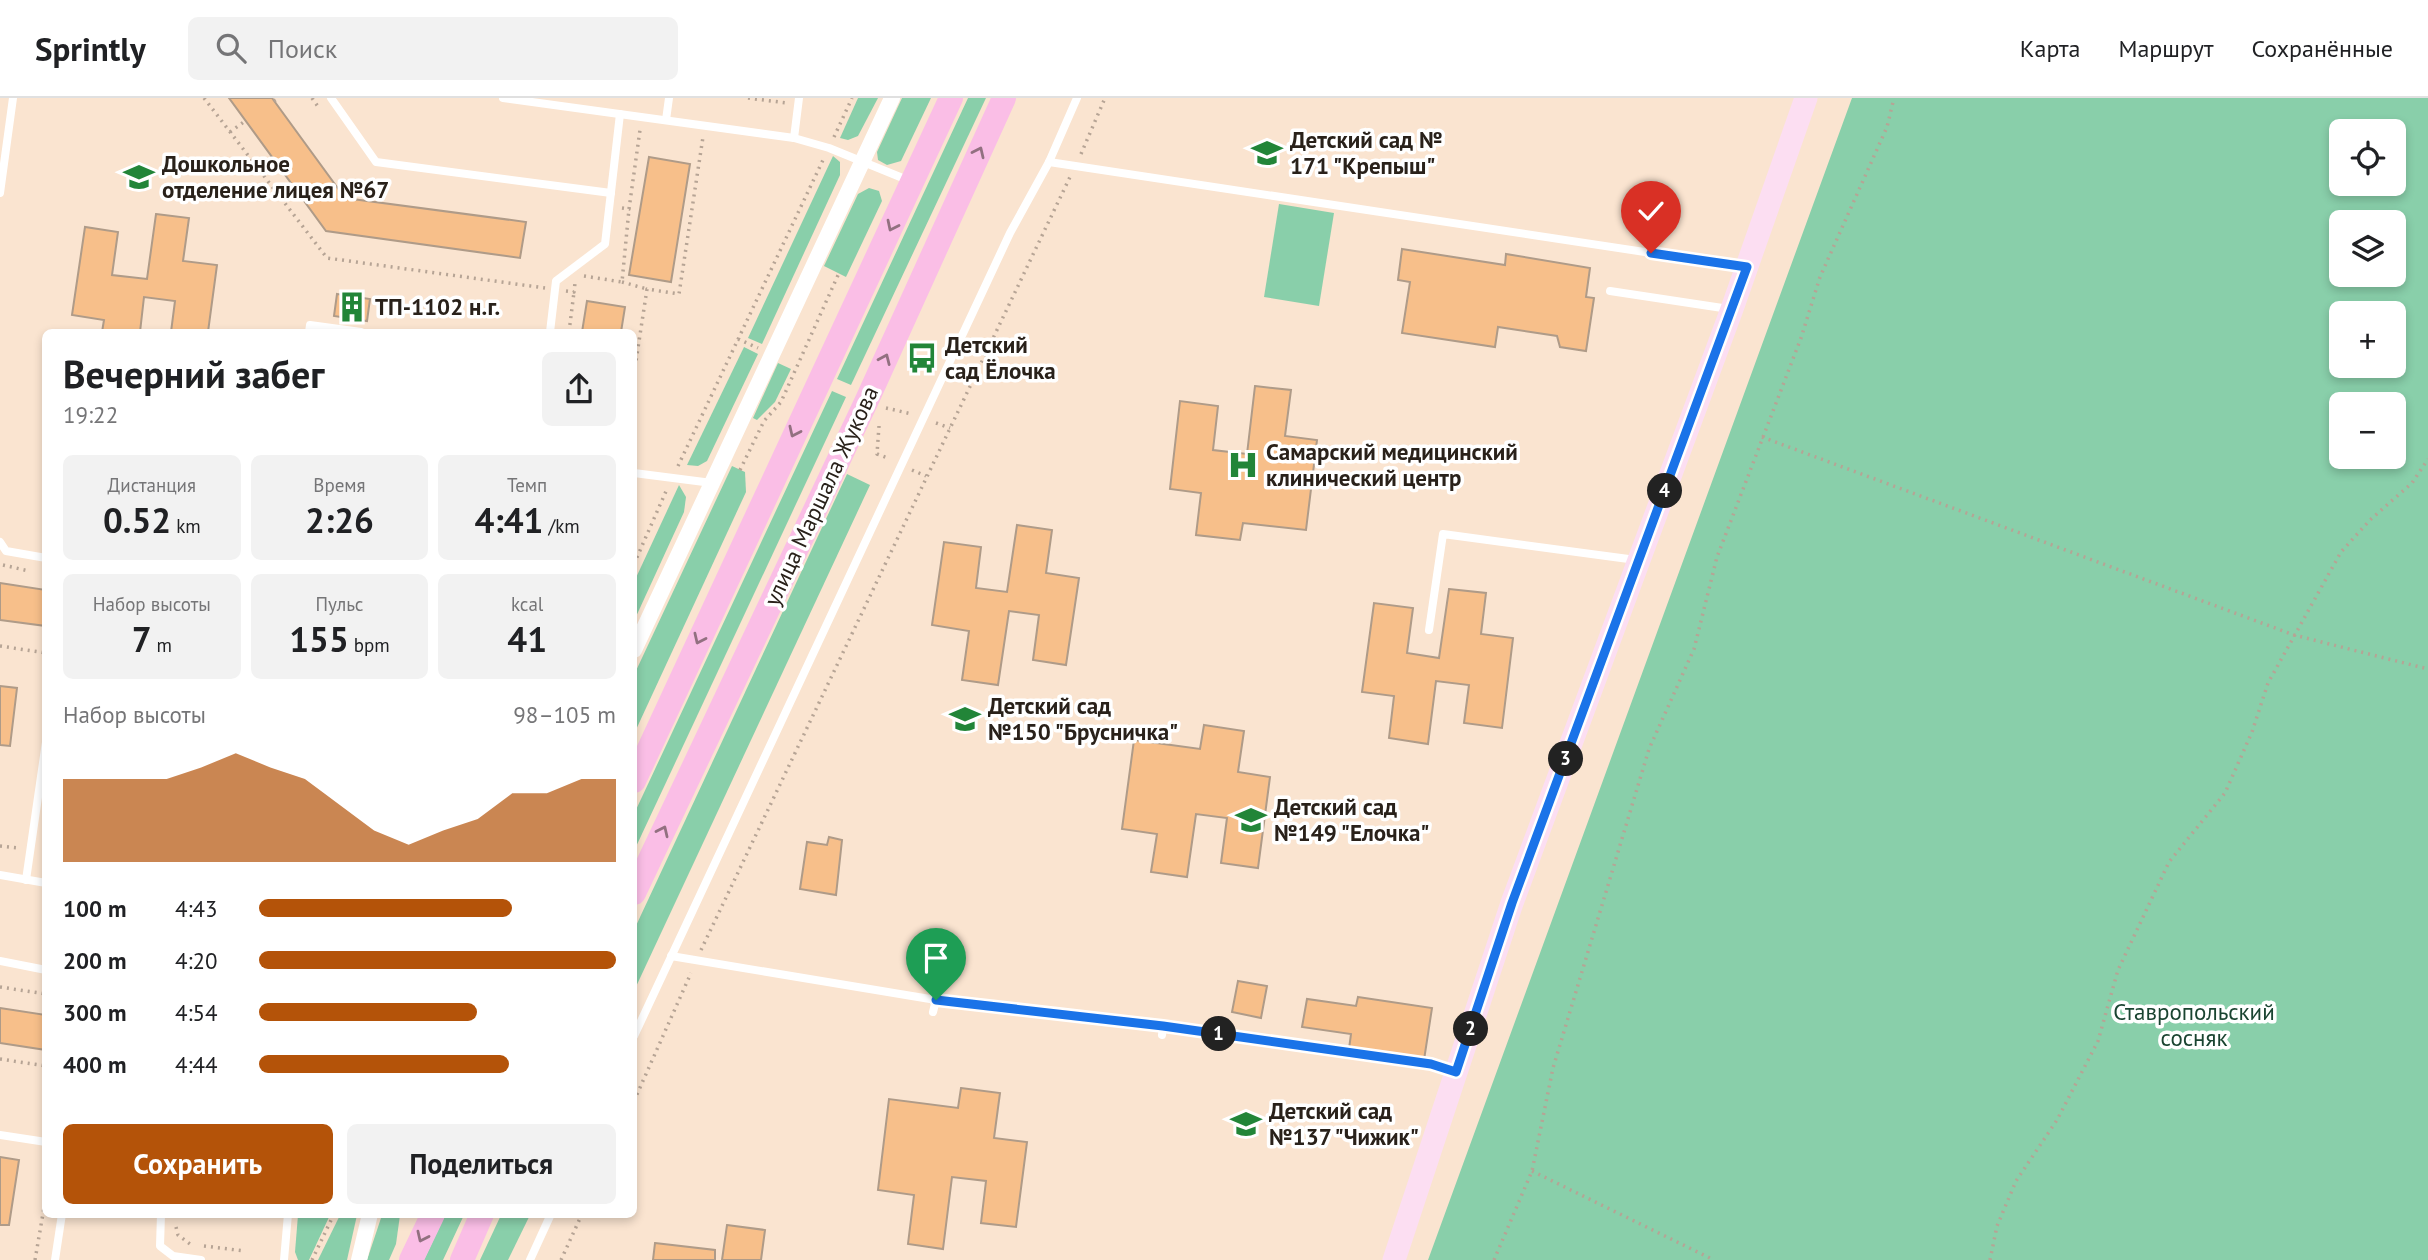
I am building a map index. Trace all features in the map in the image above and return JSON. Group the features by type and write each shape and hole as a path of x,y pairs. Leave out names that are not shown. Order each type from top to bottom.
{"main road":[{"path":"637,775 951,98"},
{"name":"улица Маршала Жукова","path":"637,887 862,409 1004,98"},
{"path":"411,1260 431,1218"},
{"path":"462,1260 480,1218"}],"street":[{"path":"637,644 892,98"},
{"path":"1394,1260 1512,903 1732,309 1806,98"},
{"path":"359,1260 369,1218"}],"lane":[{"path":"0,193 13,98"},
{"path":"331,98 376,162 611,193"},
{"path":"503,98 794,138 829,148 913,182"},
{"path":"666,120 669,98"},
{"path":"637,1030 1010,233 1049,162 1077,98"},
{"path":"794,138 799,101"},
{"path":"550,329 556,281 605,244 620,114"},
{"path":"1049,162 1747,267"},
{"path":"1610,291 1732,309"},
{"path":"309,329 310,325 339,329"},
{"path":"637,473 712,484"},
{"path":"1429,630 1443,534 1639,561"},
{"path":"0,542 6,551 42,557"},
{"path":"26,880 42,770"},
{"path":"0,876 42,882"},
{"path":"671,956 936,1000 1163,1026 1161,1035"},
{"path":"0,961 42,969"},
{"path":"933,1012 936,1000"},
{"path":"0,1135 42,1141"},
{"path":"55,1260 61,1218"},
{"path":"162,1218 160,1246 173,1256 201,1260"},
{"path":"284,1260 288,1218"},
{"path":"530,1260 549,1218"}],"path":[{"path":"204,98 327,258 574,292"},
{"path":"312,98 320,109"},
{"path":"748,98 799,101"},
{"path":"829,148 852,98"},
{"path":"637,1094 697,960 1076,166 1105,98"},
{"path":"1494,1260 1532,1171 1553,1068 1648,749 1694,649 1717,557 1801,338 1821,277 1887,127 1894,98"},
{"path":"230,132 245,121"},
{"path":"622,282 640,127 653,129"},
{"path":"691,134 716,138"},
{"path":"569,329 577,275 679,294 703,136"},
{"path":"637,557 825,156 815,154"},
{"path":"610,207 629,209"},
{"path":"740,470 764,421 781,402 839,273"},
{"path":"637,354 647,289"},
{"path":"880,418 877,454 926,476"},
{"path":"1762,437 2294,635 2428,669"},
{"path":"1990,1260 1997,1226 2016,1181 2057,1120 2098,1041 2118,970 2169,862 2225,793 2252,732 2268,683 2341,552 2370,520 2412,482 2428,459"},
{"path":"0,646 42,652"},
{"path":"0,987 42,993"},
{"path":"1163,1026 1431,1064 1456,1072"},
{"path":"0,1059 42,1065"},
{"path":"1532,1171 1714,1260"},
{"path":"35,1260 42,1218"},
{"path":"312,1260 332,1218"},
{"path":"561,1260 580,1218"},
{"path":"174,1222 177,1235 187,1243 245,1251"}],"green space":[{"path":"858,98 878,98 858,136 848,140 840,138"},
{"path":"902,98 931,98 901,161 887,165 878,160 877,152"},
{"path":"968,98 986,98 851,385 837,379"},
{"name":"Ставропольский сосняк","path":"1852,98 2428,98 2428,1260 1428,1260"},
{"path":"833,156 840,162 840,175 762,344 748,338"},
{"path":"869,188 879,191 882,201 846,277 824,266 858,194"},
{"path":"1279,204 1334,213 1319,306 1264,297"},
{"path":"744,347 758,354 707,461 698,466 687,465"},
{"path":"778,363 791,369 775,402 757,420 753,418"},
{"path":"832,391 846,397 637,845 637,808"},
{"path":"732,466 745,472 746,492 637,728 637,669"},
{"path":"847,474 870,485 637,985 637,924"},
{"path":"679,485 686,497 684,512 637,614 637,576"},
{"path":"298,1218 329,1218 309,1260 298,1260 295,1252"},
{"path":"339,1218 356,1218 347,1260 318,1260"},
{"path":"381,1218 400,1218 396,1244 389,1260 367,1260"},
{"path":"444,1218 463,1218 443,1260 424,1260"},
{"path":"500,1218 529,1218 508,1260 480,1260"}],"building":[{"path":"229,98 272,98 345,198 526,222 520,258 326,231"},
{"path":"649,157 690,164 671,282 629,275"},
{"path":"156,214 189,218 183,261 217,265 208,329 171,329 175,301 144,297 140,329 102,329 104,320 72,315 85,227 118,232 112,275 147,279"},
{"path":"1402,249 1505,265 1506,254 1590,268 1586,297 1594,298 1586,351 1560,347 1557,336 1498,327 1495,347 1402,333 1410,282 1398,280"},
{"name":"ТП-1102 н.г.","path":"337,294 370,299 367,321 334,316"},
{"path":"587,301 625,307 621,329 582,329"},
{"name":"Самарский медицинский клинический центр","path":"1255,386 1291,390 1285,436 1317,440 1306,530 1243,523 1240,540 1196,535 1201,493 1170,489 1180,401 1218,406 1213,450 1247,454"},
{"path":"1017,525 1052,530 1046,573 1079,578 1066,665 1033,660 1039,615 1009,611 998,685 962,680 969,631 932,625 944,542 981,547 976,588 1007,592"},
{"path":"0,583 42,589 42,625 0,620"},
{"path":"1449,589 1486,593 1481,634 1513,638 1502,728 1464,723 1469,685 1436,681 1428,744 1389,738 1394,696 1362,692 1374,603 1413,608 1407,653 1439,658"},
{"path":"0,686 17,688 10,746 0,745"},
{"path":"1204,725 1244,731 1238,772 1270,777 1258,868 1221,863 1227,818 1196,814 1187,877 1151,872 1157,834 1122,829 1134,740 1200,749"},
{"path":"829,837 842,840 836,895 800,889 807,842 827,845"},
{"path":"1238,981 1267,986 1261,1018 1232,1012"},
{"path":"1358,997 1432,1008 1424,1060 1349,1049 1351,1034 1302,1027 1307,999 1356,1006"},
{"path":"0,1008 42,1014 42,1049 0,1043"},
{"path":"961,1088 1000,1093 994,1138 1027,1142 1016,1227 981,1223 986,1181 952,1177 943,1249 908,1244 914,1195 878,1190 889,1099 958,1108"},
{"path":"0,1157 19,1160 9,1225 0,1225"},
{"path":"727,1225 765,1230 761,1260 722,1260"},
{"path":"655,1243 715,1250 715,1260 653,1260"}],"place":[{"name":"Детский сад № 171 \"Крепыш\"","path":"1267,153"},
{"name":"Дошкольное отделение лицея №67","path":"139,177"},
{"name":"ТП-1102 н.г.","path":"352,307"},
{"name":"Детский сад Ёлочка","path":"922,358"},
{"name":"Самарский медицинский клинический центр","path":"1243,465"},
{"name":"Детский сад №150 \"Брусничка\"","path":"965,719"},
{"name":"Детский сад №149 \"Елочка\"","path":"1251,820"},
{"name":"Детский сад №137 \"Чижик\"","path":"1246,1124"}],"route":[{"path":"936,1000 1163,1026 1431,1064 1456,1072 1512,903 1747,267 1651,253"}]}
